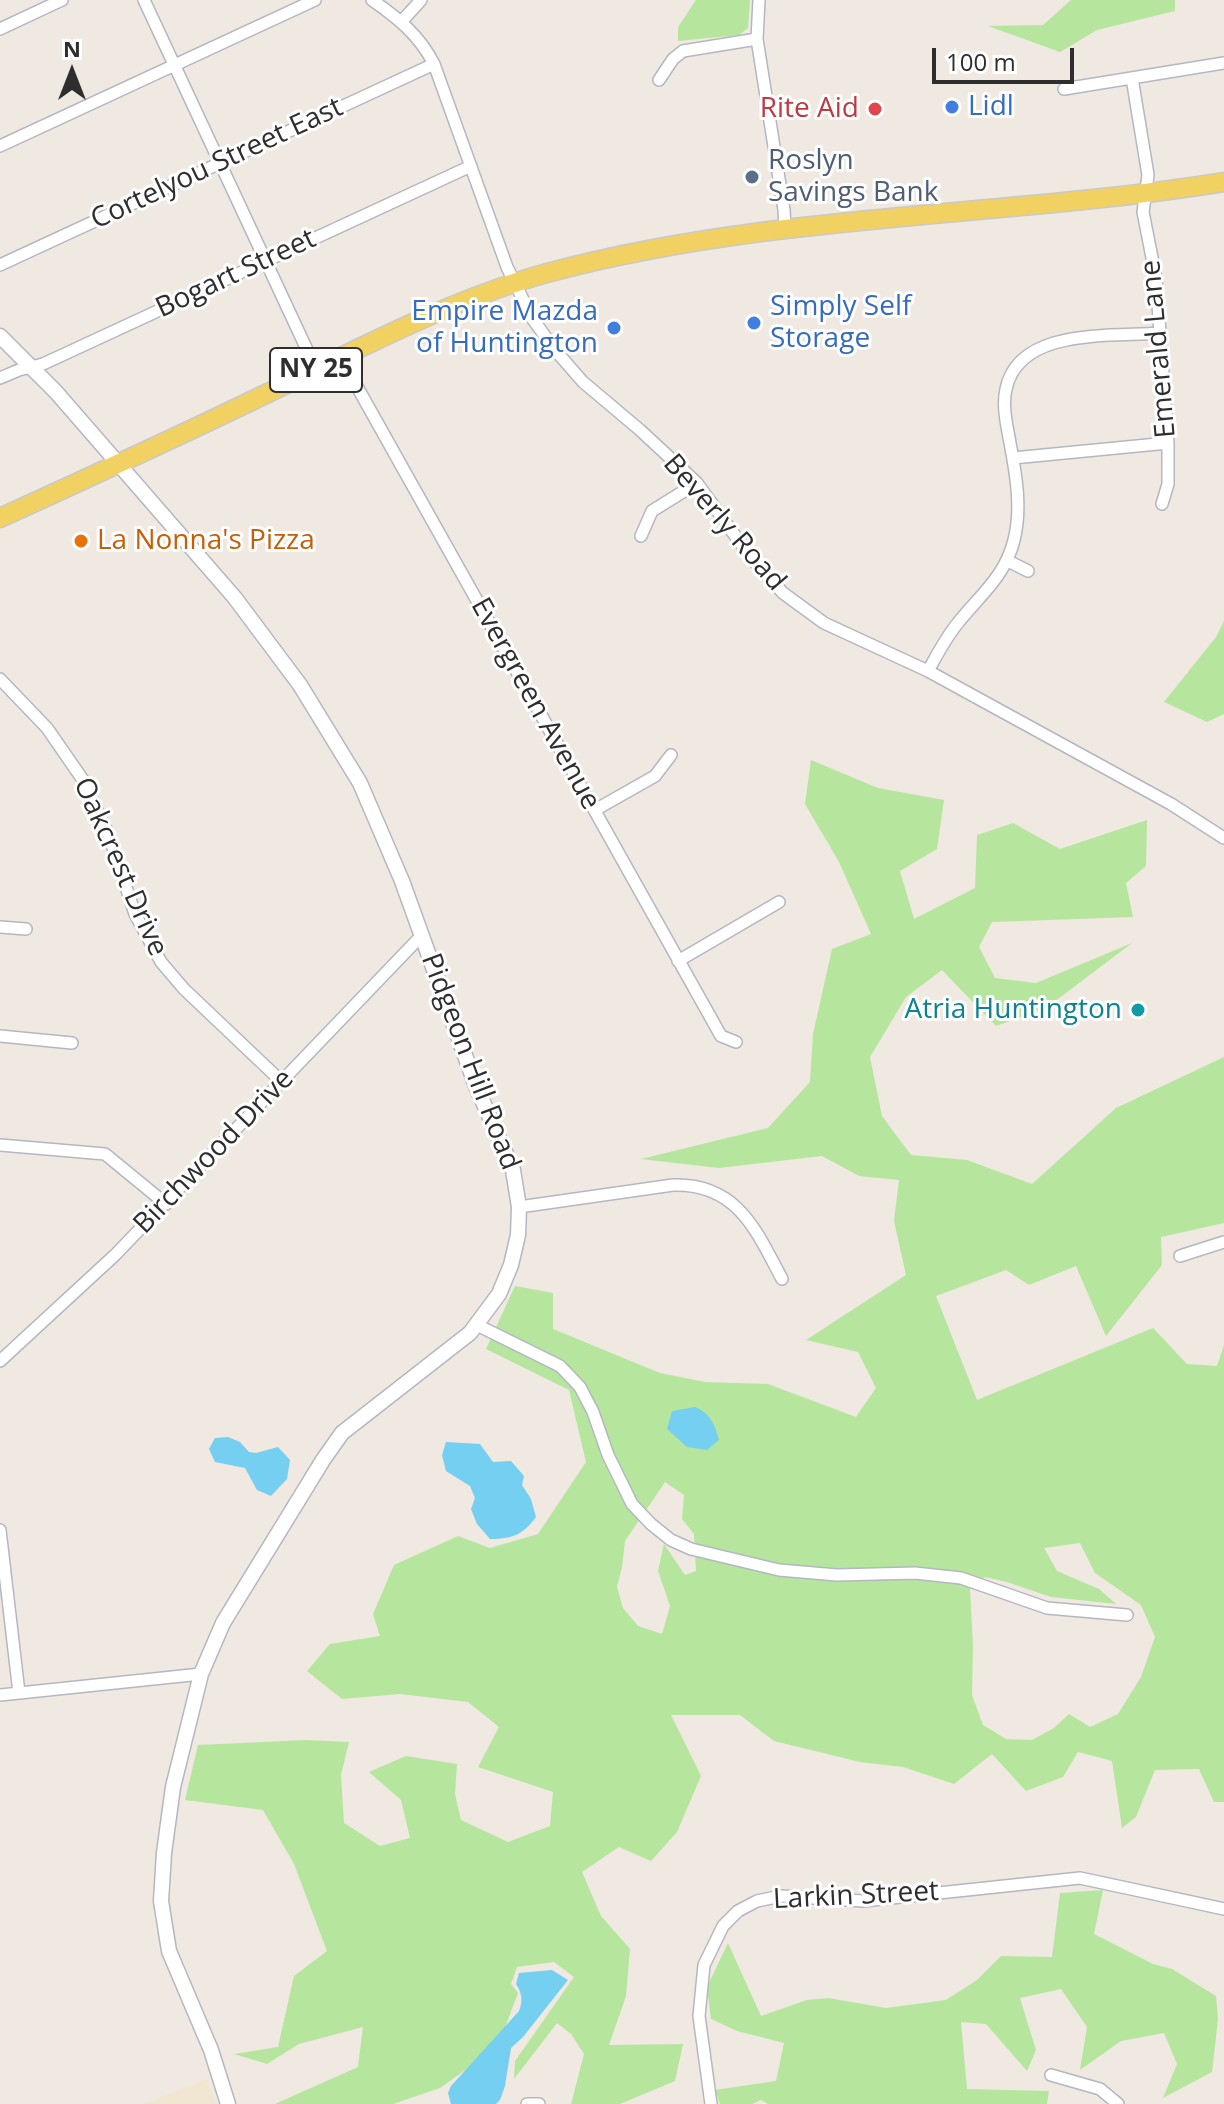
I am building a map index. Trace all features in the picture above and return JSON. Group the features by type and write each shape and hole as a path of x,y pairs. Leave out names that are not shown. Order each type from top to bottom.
{"main road":[{"name":"NY 25","path":"0,518 429,317 514,283 620,256 785,228 1146,194 1224,182"}],"street":[{"path":"0,29 62,0"},
{"path":"144,0 316,369"},
{"path":"0,146 315,0"},
{"name":"Beverly Road","path":"372,0 402,21 425,47 434,64 514,283 532,318 562,359 605,402 697,483 768,577 800,608 842,633 928,671 1171,804 1224,838"},
{"path":"402,21 421,0"},
{"path":"759,0 757,39 785,228"},
{"path":"659,80 673,59 683,51 757,39"},
{"path":"1064,89 1224,63"},
{"name":"Cortelyou Street East","path":"0,265 434,64"},
{"name":"Emerald Lane","path":"1132,78 1148,175 1143,212 1156,278 1168,443 1168,484 1162,504"},
{"name":"Bogart Street","path":"0,378 43,364 471,166"},
{"path":"928,671 957,623 987,593 1008,561 1015,537 1018,514 1004,405 1006,387 1015,368 1027,355 1042,346 1062,340 1160,333"},
{"name":"Pidgeon Hill Road","path":"0,336 119,463 235,598 300,685 360,783 422,935 476,1086 513,1170 519,1207 518,1235 511,1265 499,1294 470,1333 342,1433 223,1623 201,1674 173,1787 161,1901 169,1951 211,2050 228,2104"},
{"name":"Evergreen Avenue","path":"341,358 721,1036 736,1042"},
{"path":"1013,458 1168,443"},
{"path":"641,536 652,511 697,483"},
{"path":"1008,561 1028,571"},
{"name":"Oakcrest Drive","path":"0,679 47,728 83,780 108,833 135,914 161,962 184,989 282,1082"},
{"path":"595,810 655,776 671,755"},
{"path":"678,961 779,902"},
{"path":"0,927 26,929"},
{"name":"Birchwood Drive","path":"0,1361 166,1204 422,935"},
{"path":"0,1036 72,1043"},
{"path":"0,1145 105,1154 166,1204"},
{"path":"519,1207 695,1184 721,1195 745,1215 782,1279"},
{"path":"1180,1256 1224,1242"},
{"path":"477,1325 560,1366 580,1387 632,1504 661,1532 691,1549 779,1570 837,1575 915,1573 961,1578 1047,1608 1127,1615"},
{"path":"0,1530 19,1693"},
{"path":"0,1695 201,1674"},
{"name":"Larkin Street","path":"711,2104 699,2016 704,1965 723,1926 738,1911 757,1901 781,1896 863,1901 1080,1878 1224,1909"},
{"path":"1051,2075 1100,2089 1118,2104"},
{"path":"527,2104 539,2104"}],"shaded area":[{"path":"207,2079 216,2104 143,2104"}],"green space":[{"path":"696,0 750,0 748,28 739,35 678,41 678,27"},
{"path":"1071,0 1175,0 1175,11 1097,30 1060,52 988,26 1043,25"},
{"path":"1224,621 1224,714 1207,722 1164,702 1216,637"},
{"path":"811,760 878,788 944,800 937,849 900,871 914,919 975,888 977,835 1013,823 1060,849 1147,820 1146,866 1126,883 1133,917 992,922 979,947 995,978 1036,983 1132,943 1046,1008 996,1026 942,970 906,997 870,1057 882,1116 911,1155 967,1160 1032,1184 1116,1108 1224,1057 1224,1223 1161,1237 1162,1265 1106,1336 1076,1266 1029,1285 1006,1270 936,1296 977,1400 1153,1328 1187,1364 1217,1366 1224,1345 1224,1802 1214,1802 1199,1769 1155,1770 1136,1817 1122,1828 1112,1761 1078,1752 1063,1777 1026,1791 992,1754 954,1784 903,1767 860,1762 774,1741 740,1715 671,1715 701,1776 677,1832 651,1861 619,1847 582,1872 601,1916 630,1949 626,1996 609,2045 683,2044 675,2081 620,2104 571,2104 584,2054 571,2034 557,2023 514,2079 515,2061 574,1977 554,1962 517,1967 511,1984 518,1993 504,2030 468,2068 440,2088 393,2104 275,2104 358,2067 363,2027 299,2044 267,2064 234,2054 278,2047 294,1976 327,1951 294,1864 263,1810 185,1800 198,1745 306,1740 349,1742 341,1775 344,1823 380,1846 410,1838 401,1800 369,1772 406,1756 457,1764 455,1794 461,1820 508,1842 550,1826 553,1792 478,1767 499,1727 468,1702 400,1694 342,1699 307,1671 330,1644 380,1636 373,1614 394,1565 458,1536 490,1548 538,1534 586,1462 569,1390 486,1349 515,1286 553,1293 553,1329 660,1373 705,1382 768,1384 856,1417 876,1388 858,1352 806,1340 906,1275 894,1221 899,1180 859,1176 822,1156 719,1168 641,1159 768,1128 810,1082 813,1034 832,949 871,934 839,862 805,804","holes":["665,1482 684,1495 682,1519 694,1534 696,1571 685,1575 664,1544 658,1571 670,1606 662,1634 638,1626 623,1608 617,1587 625,1541","1080,1543 1095,1573 1141,1605 1155,1637 1141,1677 1118,1714 1090,1727 1069,1714 1054,1728 1032,1740 1006,1739 983,1725 972,1695 970,1589 985,1577 1051,1597 1116,1604 1099,1589 1057,1571 1044,1548"]},
{"path":"1103,1890 1094,1934 1153,1964 1172,1969 1216,1996 1218,2019 1212,2072 1163,2098 1177,2064 1164,2033 1121,2041 1080,2070 1087,2027 1061,1989 1020,1998 1036,2050 1027,2071 986,2024 961,2022 967,2089 1049,2091 1047,2104 768,2104 761,2100 752,2104 720,2104 715,2090 776,2081 784,2043 737,2031 711,2019 707,1987 728,1943 761,2016 807,2000 828,1998 886,2008 946,2000 977,1980 1001,1956 1052,1957 1060,1893"}],"water":[{"path":"695,1407 705,1413 716,1429 719,1440 707,1450 687,1447 667,1429 672,1411"},
{"path":"228,1437 240,1442 249,1452 278,1447 290,1460 287,1479 271,1496 257,1490 245,1468 215,1462 209,1449 215,1438"},
{"path":"446,1442 480,1444 493,1462 511,1461 524,1476 522,1485 531,1499 536,1517 522,1532 511,1537 490,1539 477,1524 471,1509 475,1498 470,1486 446,1471 442,1455"},
{"path":"552,1970 568,1980 511,2048 500,2100 496,2104 451,2104 448,2093 451,2086 519,2011 521,1997 516,1984 519,1973"}],"place":[{"name":"Lidl","path":"952,107"},
{"name":"Rite Aid","path":"875,109"},
{"name":"Roslyn Savings Bank","path":"752,177"},
{"name":"Simply Self Storage","path":"754,323"},
{"name":"Empire Mazda of Huntington","path":"614,328"},
{"name":"La Nonna's Pizza","path":"81,541"},
{"name":"Atria Huntington","path":"1138,1010"}]}
